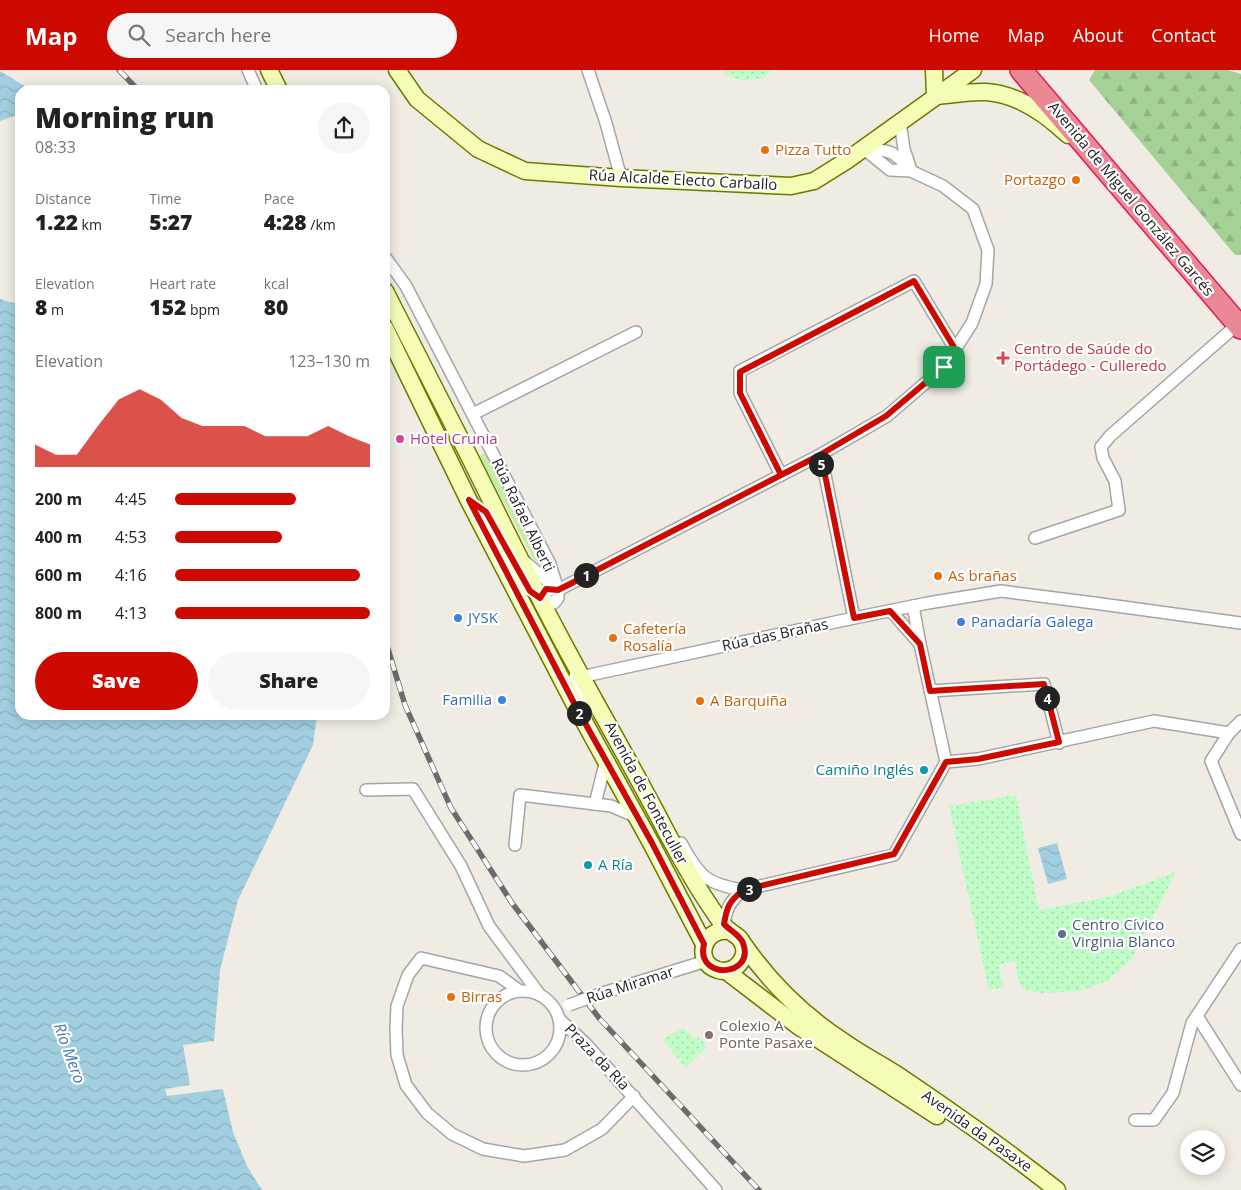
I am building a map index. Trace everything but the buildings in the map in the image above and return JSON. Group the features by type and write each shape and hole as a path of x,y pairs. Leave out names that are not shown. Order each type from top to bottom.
{"highway":[{"name":"Avenida de Miguel González Garcés","path":"1021,70 1239,326"}],"main road":[{"name":"Rúa Alcalde Electo Carballo","path":"397,70 417,100 478,149 525,171 621,178 791,186 814,181 973,70"},
{"path":"934,70 935,96 986,92 1004,95 1032,107 1060,128 1115,179"},
{"name":"Avenida de Fonteculler","path":"390,301 579,677 682,860 707,902 727,927"},
{"path":"390,316 409,362 426,413"},
{"name":"Avenida de Fonteculler","path":"390,338 469,500 575,705 704,944"},
{"path":"727,927 738,936 769,979 795,1005 892,1080 798,1026 726,971 715,969 706,962 703,953 704,944 708,938 715,932 727,927"},
{"path":"726,971 735,968 741,962 744,954 744,945"},
{"name":"Avenida da Pasaxe","path":"892,1080 1040,1190"},
{"name":"Avenida da Pasaxe","path":"892,1080 1027,1167 1057,1190"}],"street":[{"path":"248,70 255,85"},
{"path":"588,70 606,123 621,178"},
{"path":"900,122 904,149 911,171"},
{"path":"863,148 896,154 911,171"},
{"path":"541,600 546,589 558,590 818,456 886,416 944,367 972,323 986,284 988,250 973,209 943,186 911,171 890,170 863,148"},
{"name":"Rúa Rafael Alberti","path":"390,264 406,286 473,414 550,564 558,590"},
{"path":"781,475 740,393 740,372 914,281 955,349"},
{"path":"390,290 406,286"},
{"path":"1035,538 1118,510 1115,481 1103,458 1101,447 1110,436 1239,326"},
{"path":"473,414 636,332"},
{"path":"818,456 824,470 854,618"},
{"path":"469,500 486,512 541,600"},
{"path":"518,554 534,571 558,590"},
{"name":"Rúa das Brañas","path":"579,677 913,606 1001,592 1094,602 1241,623"},
{"name":"Avenida de Fonteculler","path":"541,600 579,677 591,732"},
{"path":"647,795 672,826 698,870 708,881 722,887 743,890 894,854 946,762 913,606"},
{"path":"890,611 920,644"},
{"path":"930,691 1044,684 1059,742"},
{"path":"946,762 978,759 1154,721 1230,733"},
{"path":"1241,721 1230,733 1211,761 1241,834"},
{"path":"595,804 606,760"},
{"path":"366,790 413,789 461,866 489,926 540,995"},
{"path":"515,845 520,795 611,806 637,817"},
{"path":"727,927 726,911 731,901 743,890"},
{"path":"1135,1120 1154,1120 1173,1093 1192,1023 1241,949"},
{"name":"Praza da Ría","path":"520,991 499,976 420,958 408,975 397,1006 396,1029 398,1055 406,1085 427,1113 452,1134 483,1149 524,1156 565,1150 602,1129 634,1096"},
{"name":"Rúa Miramar","path":"557,1014 569,1005 706,962"},
{"name":"Praza da Ría","path":"557,1014 560,1030 557,1042 550,1053 542,1059 531,1064 508,1061 498,1055 491,1046 486,1026 488,1016 494,1005 502,998 520,991 534,992 547,999 557,1014 634,1096 716,1190"},
{"path":"1197,1016 1241,1085"}],"green space":[{"path":"722,70 773,70 768,75 755,80 740,80 727,75"},
{"path":"1095,70 1228,70 1241,74 1241,255 1235,255 1089,80"},
{"path":"485,453 545,571 534,560 479,456"},
{"path":"1016,795 1039,910 1108,897 1176,872 1131,960 1107,981 1080,991 1040,993 1023,989 1019,983 1015,961 999,965 1003,987 989,990 949,806"},
{"path":"683,1028 695,1039 699,1037 707,1047 686,1068 662,1039"}],"water":[{"path":"0,71 23,85 15,85 15,116 0,121"},
{"name":"Río Mero","path":"0,299 15,304 15,720 316,720 313,745 238,900 220,970 214,1041 183,1045 190,1085 165,1089 167,1096 223,1089 233,1132 247,1166 262,1190 0,1190"},
{"path":"1057,843 1067,879 1048,884 1038,848"}],"railway":[{"path":"119,70 133,85"},
{"path":"390,656 405,705 451,808 512,903 599,1018 759,1190"}],"place":[{"name":"Pizza Tutto","path":"765,150"},
{"name":"Portazgo","path":"1076,180"},
{"name":"Centro de Saúde do Portádego - Culleredo","path":"1003,358"},
{"name":"Hotel Crunia","path":"400,439"},
{"name":"As brañas","path":"938,576"},
{"name":"JYSK","path":"458,618"},
{"name":"Panadaría Galega","path":"961,622"},
{"name":"Cafetería Rosalía","path":"613,638"},
{"name":"Familia","path":"502,700"},
{"name":"A Barquiña","path":"700,701"},
{"name":"Camiño Inglés","path":"924,770"},
{"name":"A Ría","path":"588,865"},
{"name":"Centro Cívico Virginia Blanco","path":"1062,934"},
{"name":"Birras","path":"451,997"},
{"name":"Colexio A Ponte Pasaxe","path":"709,1035"}],"route":[{"path":"944,367 886,416 818,456 558,590 546,589 540,598 530,591 486,512 469,500 575,705 652,843 704,944 703,953 706,962 715,969 721,971 731,970 743,958 744,949 742,942 724,924 726,911 731,901 743,890 894,854 946,762 978,759 1059,742 1044,684 930,691 920,644 890,611 854,618 824,470 818,456 781,475 740,393 740,372 914,281 955,349 944,367"}]}
